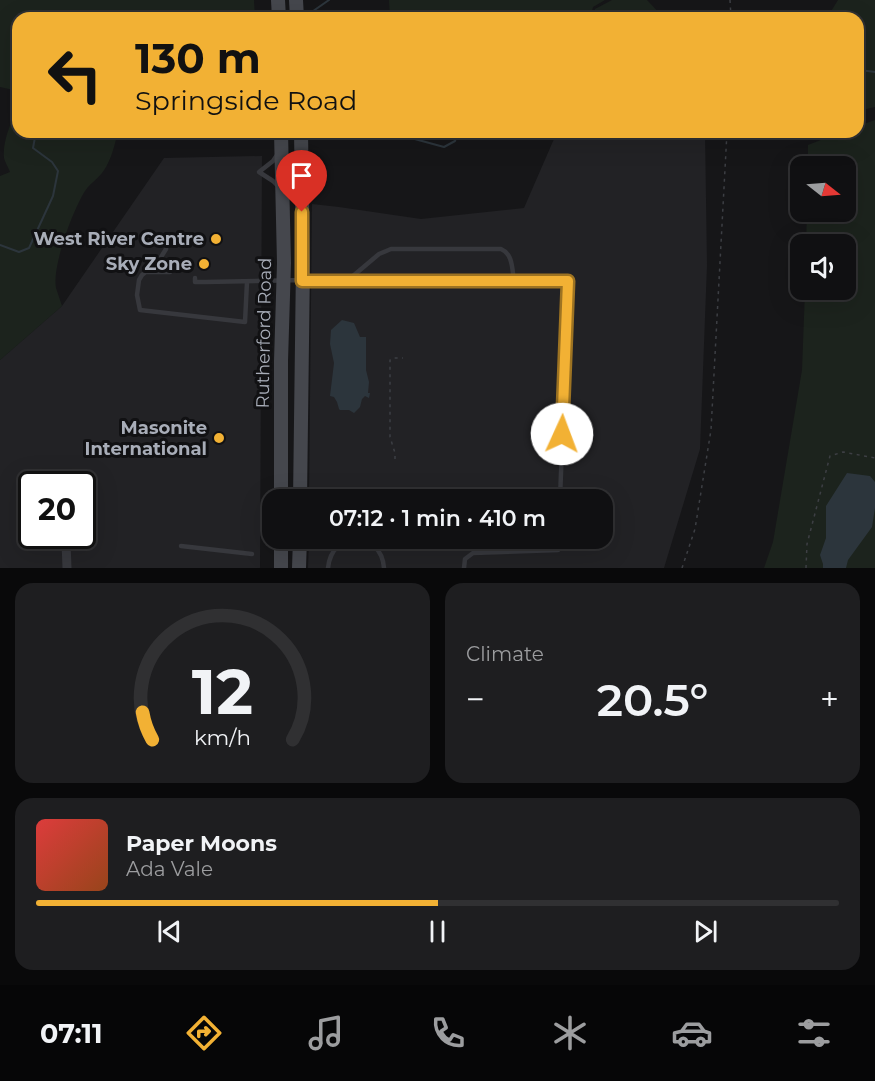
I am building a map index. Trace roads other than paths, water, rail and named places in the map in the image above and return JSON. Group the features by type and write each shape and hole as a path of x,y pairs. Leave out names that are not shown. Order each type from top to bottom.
{"main road":[{"name":"Rutherford Road","path":"281,138 284,281 281,361 281,489"},
{"name":"Rutherford Road","path":"300,489 301,138"},
{"path":"281,549 281,568"},
{"path":"299,568 300,549"}],"street":[{"path":"66,549 67,568"}],"lane":[{"path":"281,147 273,161 259,172 273,181 283,192"},
{"path":"166,249 158,262 142,275 137,285 140,310 245,322 247,282"},
{"path":"347,280 379,254 391,249 501,249 509,256 514,281"},
{"path":"147,272 170,272"},
{"path":"195,278 195,282 568,281 560,489"},
{"path":"328,568 334,549 341,543 358,539 367,541 380,552 384,568"},
{"path":"181,546 252,554"},
{"path":"464,568 465,559 473,553 558,549"}],"waterway":[{"path":"312,12 329,0"},
{"path":"864,71 875,72"},
{"path":"0,245 19,252 29,248 53,196 58,171 52,162 33,148 35,138"},
{"path":"411,138 444,147 456,138"}],"place":[{"name":"West River Centre","path":"216,239"},
{"name":"Sky Zone","path":"204,264"},
{"name":"Masonite International","path":"219,438"}]}
